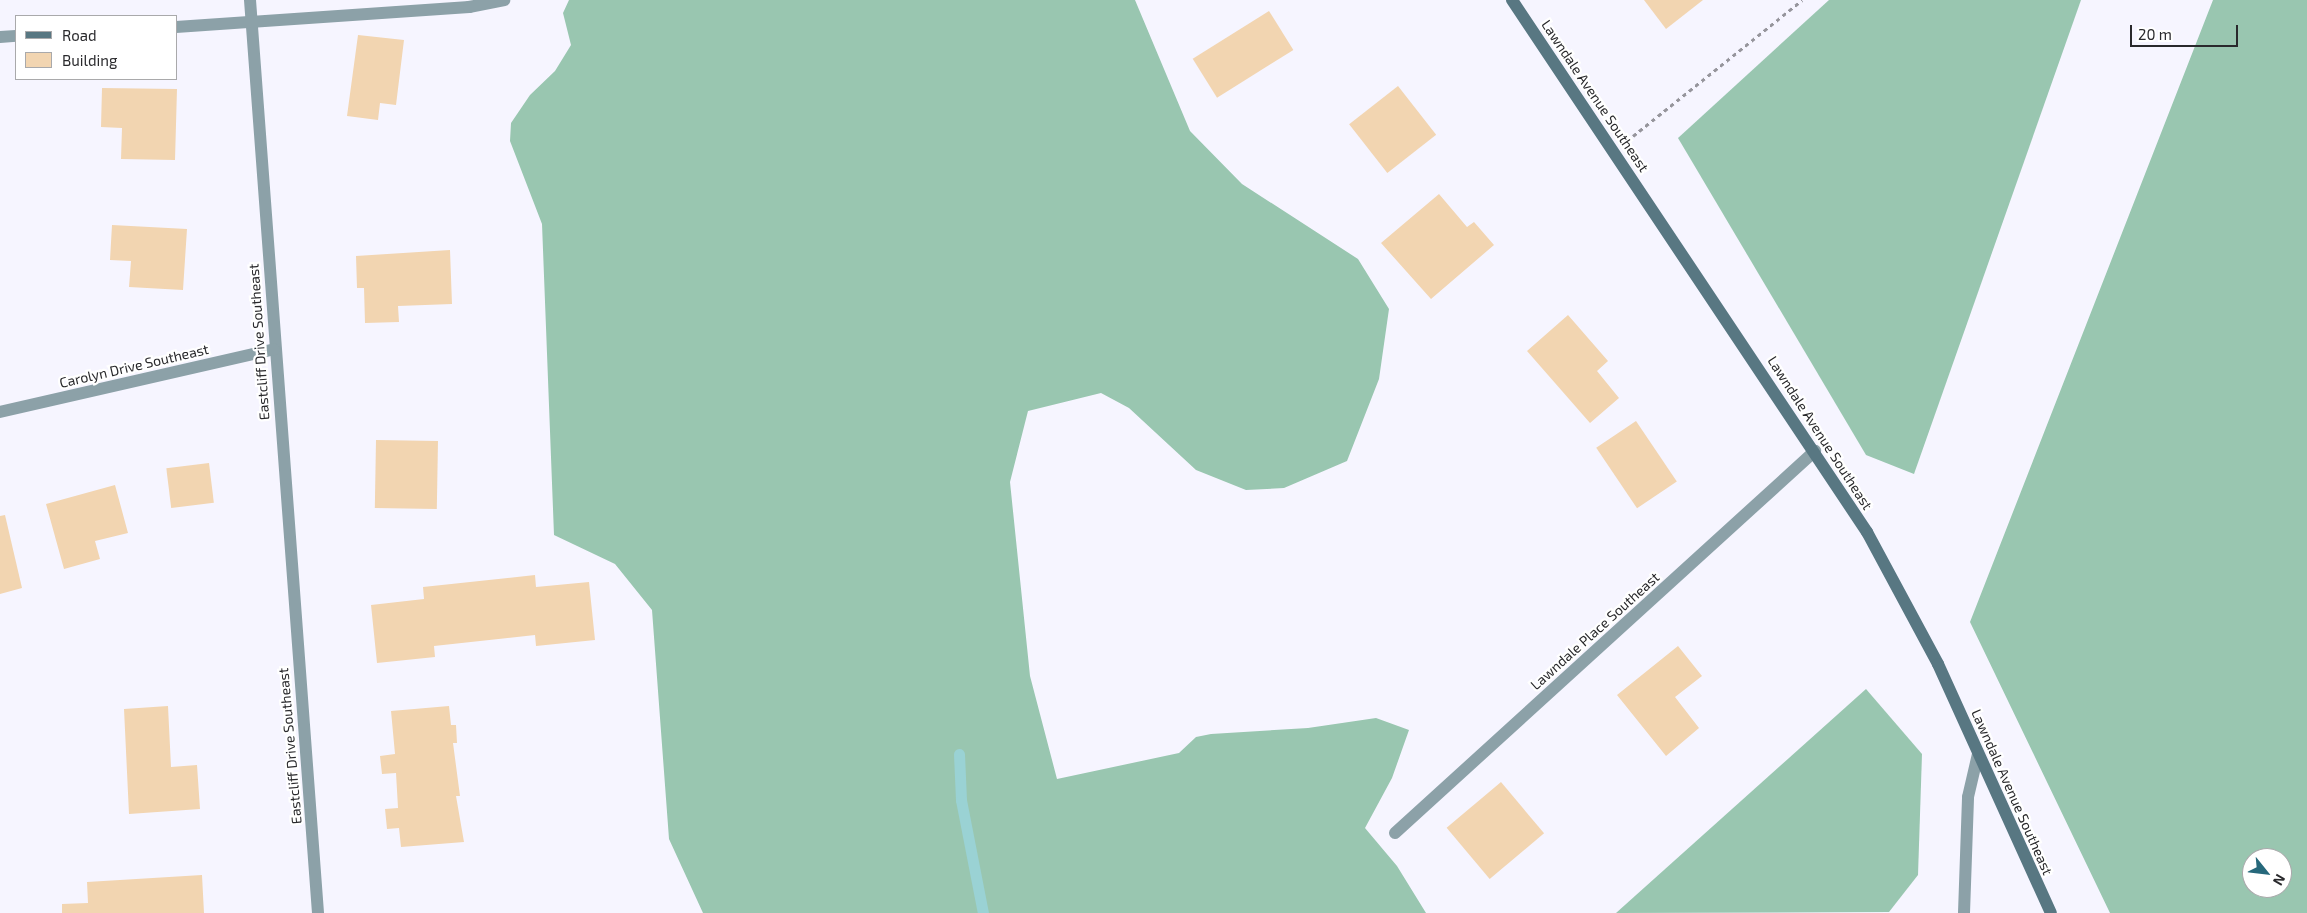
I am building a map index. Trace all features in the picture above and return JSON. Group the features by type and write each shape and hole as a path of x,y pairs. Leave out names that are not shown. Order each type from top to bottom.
{"street":[{"name":"Eastcliff Drive Southeast","path":"250,0 274,349 318,913"},
{"path":"178,27 469,7 504,0"},
{"name":"Lawndale Avenue Southeast","path":"1512,0 1815,451 1867,532 1938,664 2051,913"},
{"path":"0,37 15,36"},
{"name":"Carolyn Drive Southeast","path":"0,412 274,349"},
{"name":"Lawndale Place Southeast","path":"1395,832 1815,451"},
{"path":"1964,913 1968,797 1978,754"}],"path":[{"path":"1633,136 1802,0"}],"green space":[{"path":"569,0 1135,0 1190,131 1242,184 1358,259 1389,309 1379,379 1347,461 1284,488 1246,490 1196,470 1129,408 1101,393 1028,411 1010,482 1030,676 1057,779 1179,753 1196,737 1211,734 1308,728 1376,718 1409,730 1392,778 1365,828 1397,866 1426,913 703,913 669,839 652,610 615,564 554,535 542,224 510,141 511,123 530,95 555,71 571,45 563,13"},
{"path":"1829,0 2081,0 1914,474 1866,455 1678,138"},
{"path":"2213,0 2307,0 2307,913 2110,913 1970,622"},
{"path":"1866,689 1922,754 1918,875 1889,912 1616,913"}],"building":[{"path":"1644,0 1703,0 1666,29"},
{"path":"1269,11 1293,50 1217,98 1193,59"},
{"path":"358,35 404,40 396,105 380,103 378,120 347,116"},
{"path":"1398,86 1436,135 1387,173 1349,124"},
{"path":"102,88 177,89 175,160 121,159 122,128 101,127"},
{"path":"1439,194 1467,227 1474,222 1494,245 1431,299 1381,243"},
{"path":"112,225 187,229 183,290 129,287 131,261 110,260"},
{"path":"450,250 452,304 398,306 399,322 365,323 364,288 357,288 356,256"},
{"path":"1568,315 1608,361 1597,371 1619,398 1590,423 1527,351"},
{"path":"1636,421 1677,482 1637,508 1596,448"},
{"path":"376,440 438,441 437,509 375,508"},
{"path":"209,463 214,503 171,508 166,468"},
{"path":"115,485 128,533 95,541 100,559 64,569 46,504"},
{"path":"5,515 22,588 0,594 0,516"},
{"path":"535,575 536,587 589,582 595,640 536,646 535,635 434,646 435,657 377,663 371,605 424,599 423,587"},
{"path":"1678,646 1702,676 1675,697 1699,728 1666,756 1617,695"},
{"path":"168,706 171,767 197,765 200,809 129,814 124,709"},
{"path":"449,706 451,725 456,725 457,743 453,743 460,796 456,796 464,842 401,847 399,828 387,829 385,809 398,808 396,773 382,774 380,756 395,754 391,711"},
{"path":"1501,782 1544,833 1490,879 1447,828"},
{"path":"202,875 204,913 62,913 62,904 88,903 87,882"}],"waterway":[{"path":"959,754 961,800 983,913"}]}
